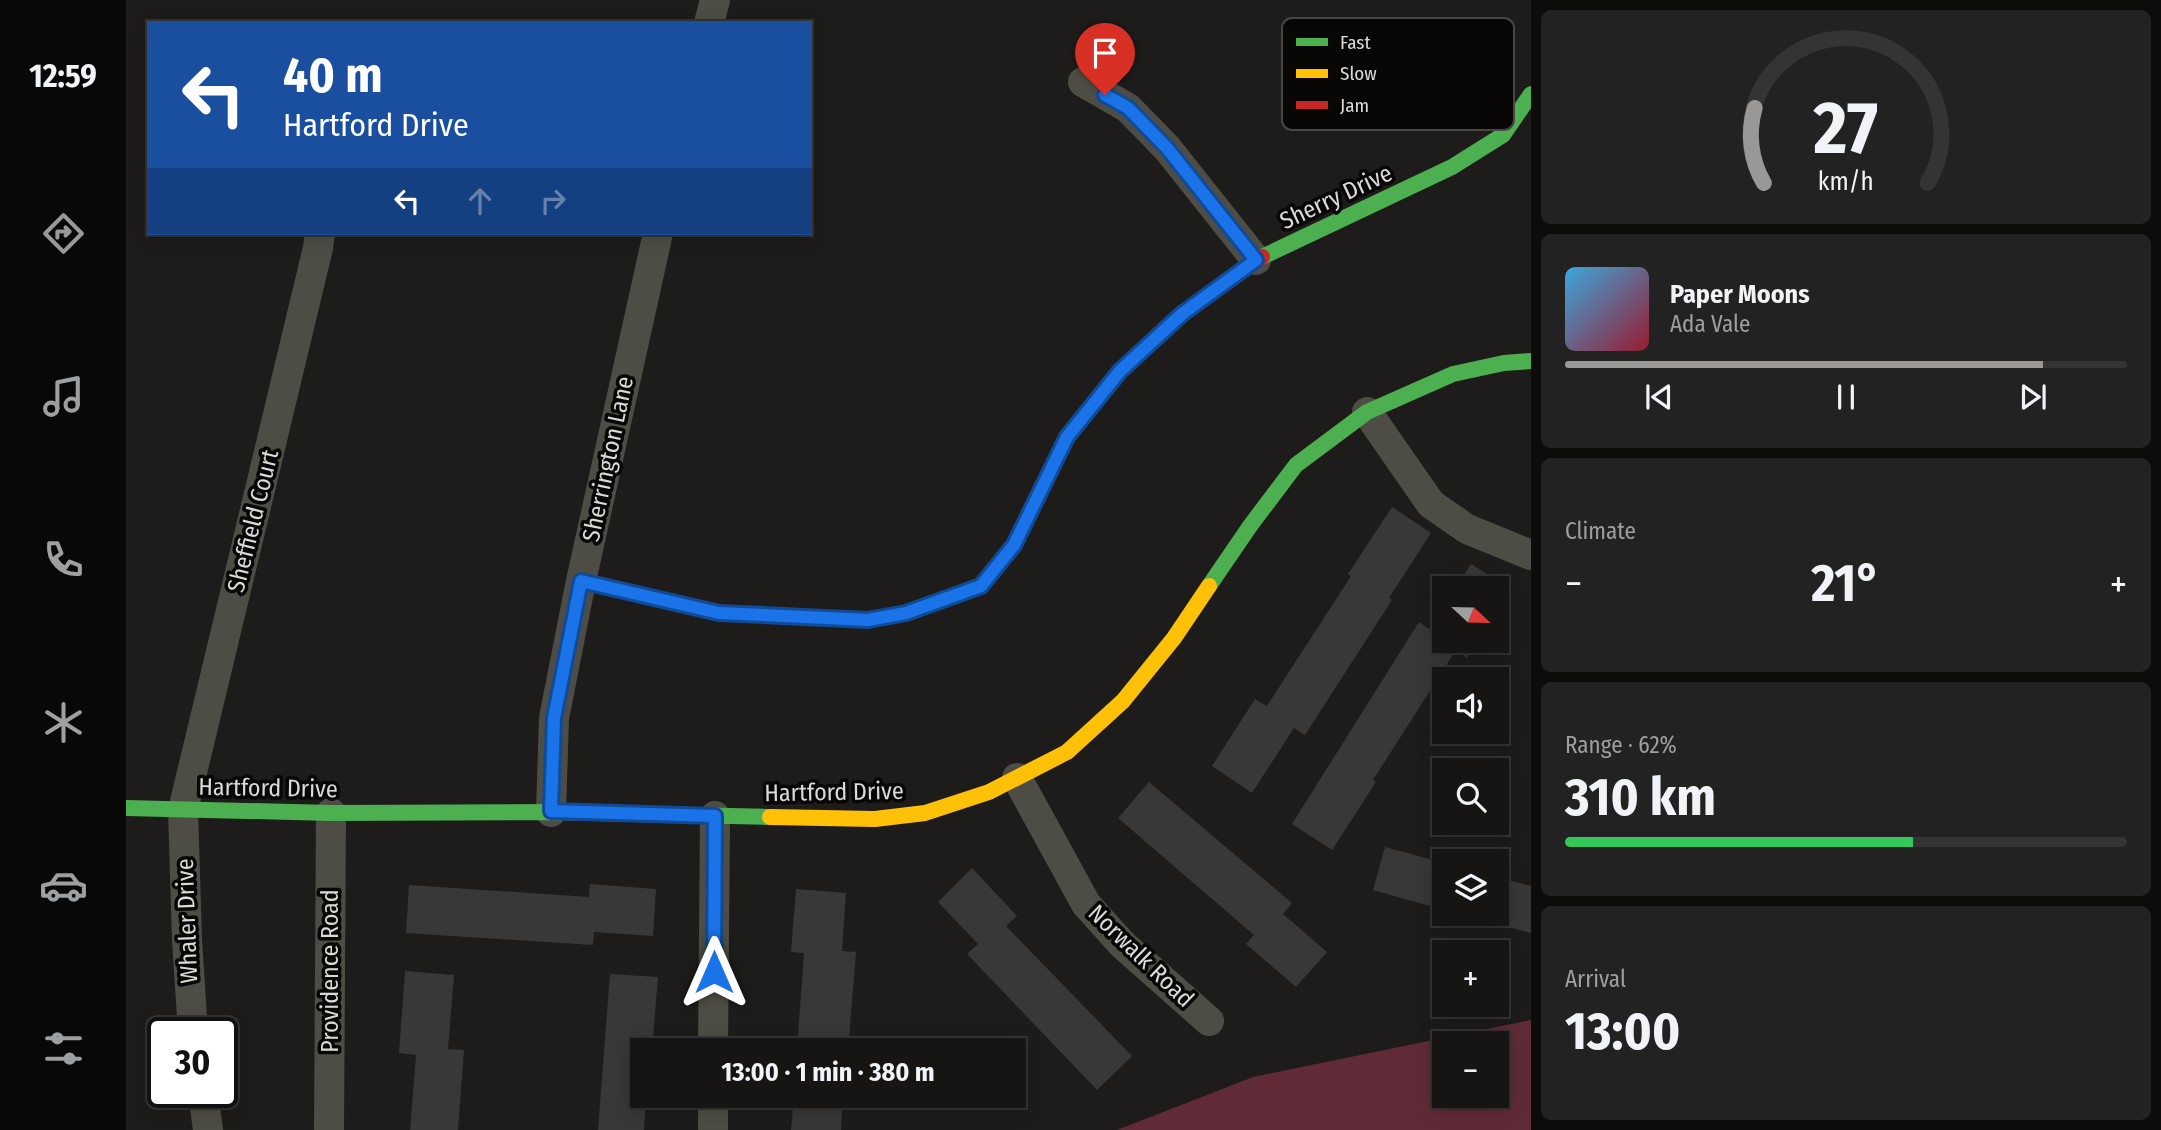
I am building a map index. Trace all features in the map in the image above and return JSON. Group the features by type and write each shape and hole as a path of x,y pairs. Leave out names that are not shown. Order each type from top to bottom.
{"street":[{"path":"710,21 715,0"},
{"path":"1083,82 1128,108 1152,132 1256,260"},
{"name":"Sherry Drive","path":"1514,119 1531,94"},
{"name":"Sherry Drive","path":"581,581 719,613 868,620 906,613 981,586 1014,545 1067,437 1120,371 1182,314 1256,260 1452,167 1503,135 1506,130"},
{"name":"Sheffield Court","path":"183,810 320,235"},
{"name":"Sherrington Lane","path":"551,811 554,718 581,581 658,235"},
{"name":"Hartford Drive","path":"126,808 331,813 551,811 875,819 925,813 989,792 1067,752 1123,701 1174,638 1250,526 1296,466 1367,412 1453,374 1531,360"},
{"path":"1367,412 1431,504 1467,529 1531,555"},
{"name":"Norwalk Road","path":"1017,778 1086,904 1122,944 1209,1021"},
{"name":"Whaler Drive","path":"183,810 187,940 193,1017"},
{"name":"Providence Road","path":"329,1130 331,813"},
{"path":"713,1038 715,816"},
{"path":"205,1108 208,1130"},
{"path":"713,1108 713,1130"}],"shaded area":[{"path":"1531,1020 1531,1130 1117,1130 1253,1077 1432,1040 1432,1108 1509,1108 1509,1031 1477,1031"}],"building":[{"path":"1392,507 1431,533 1389,598 1392,600 1305,735 1294,728 1252,793 1212,766 1255,699 1267,706"},
{"path":"1471,564 1489,576 1464,576"},
{"path":"1419,622 1429,629 1432,625 1432,653 1454,653 1445,667 1432,667 1432,688 1332,850 1292,824"},
{"path":"1149,782 1292,903 1283,914 1327,952 1296,987 1246,944 1254,935 1118,818"},
{"path":"1385,847 1432,860 1432,907 1373,890"},
{"path":"972,868 1017,916 1006,926 1132,1056 1097,1090 967,954 978,944 938,902"},
{"path":"1509,880 1531,886 1531,933 1505,926 1509,926"},
{"path":"590,884 656,889 653,936 594,932 593,945 406,933 409,885 589,897"},
{"path":"796,889 846,893 842,951 856,952 849,1038 798,1038 804,953 791,952"},
{"path":"405,971 454,975 448,1049 464,1050 458,1130 410,1130 416,1055 399,1053"},
{"path":"610,974 658,977 653,1038 630,1038 630,1108 645,1108 644,1130 598,1130"},
{"path":"793,1108 842,1108 841,1130 791,1130"}],"traffic: fast":[{"path":"1514,119 1531,94"},
{"path":"1262,257 1452,167 1503,135 1506,130"},
{"path":"1209,586 1296,465 1367,412 1453,374 1504,363 1531,361"},
{"path":"581,581 719,613 868,620 906,613 948,598"},
{"path":"126,808 331,813 551,812 770,817"}],"traffic: slow":[{"path":"770,817 875,819 925,813 989,792 1067,752 1123,701 1174,638 1209,586"}],"traffic: jam":[{"path":"948,598 981,586 1014,545 1067,437 1120,371 1182,314 1262,257"}],"route":[{"path":"714,972 715,816 551,811 554,718 581,581 719,613 868,620 906,613 981,586 1014,545 1067,437 1120,371 1182,314 1256,260 1167,148 1128,108 1105,95"}]}
